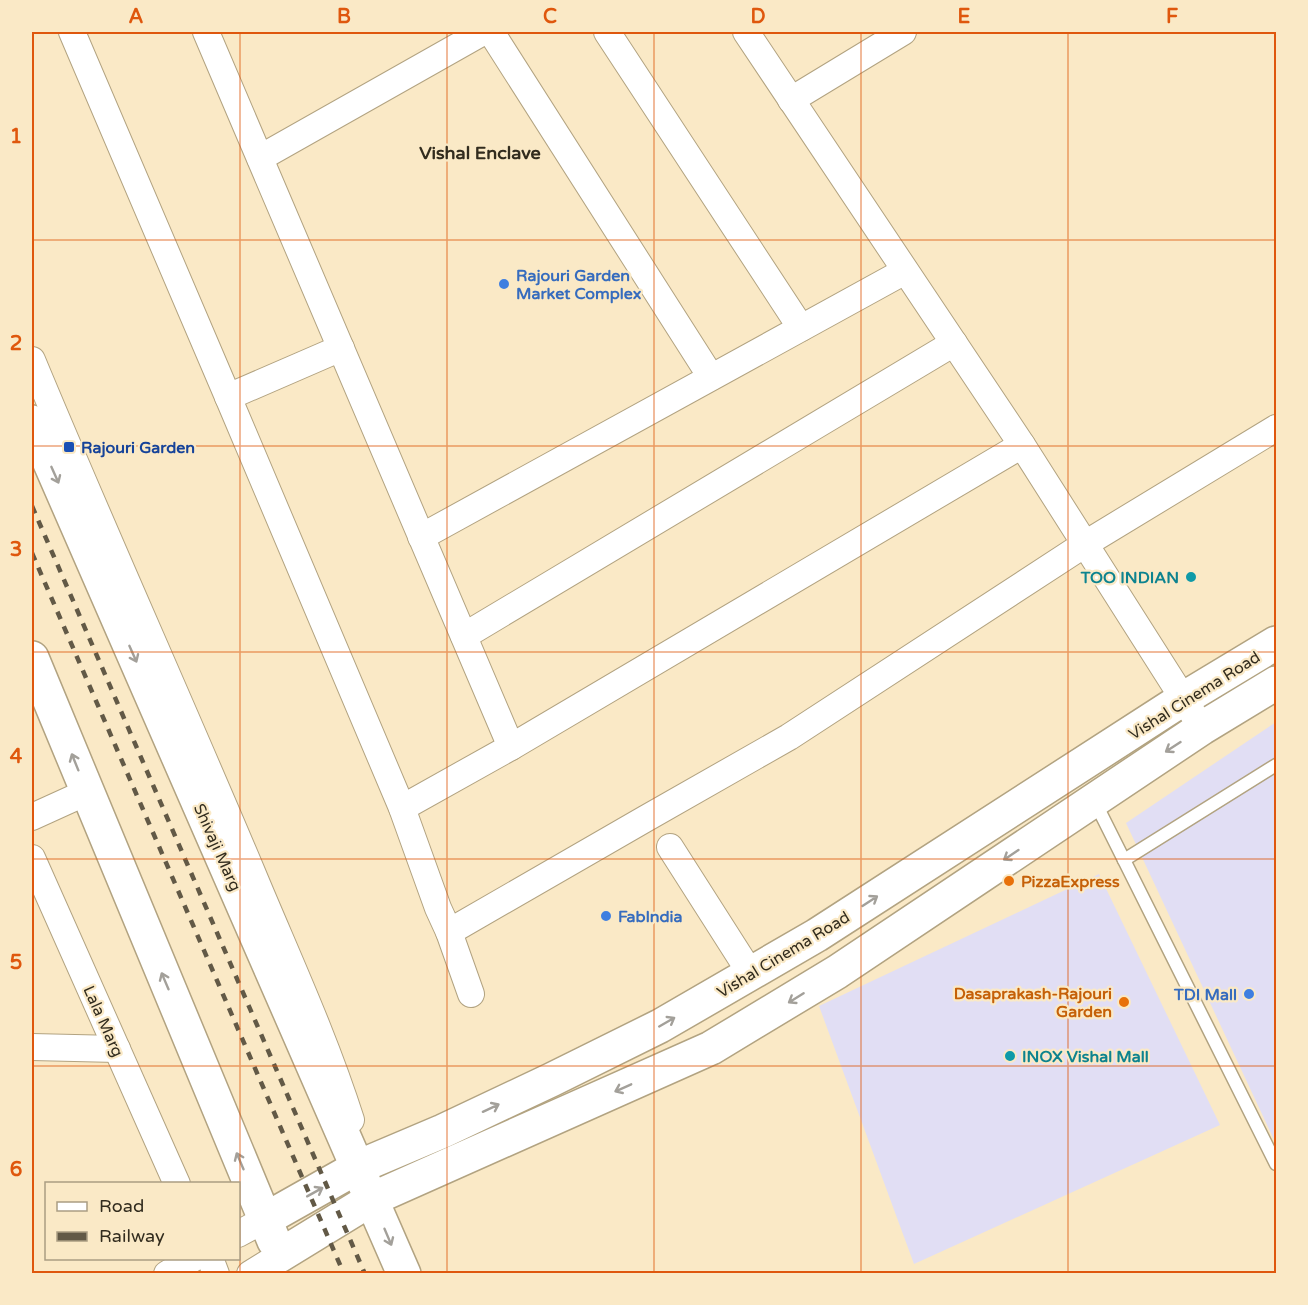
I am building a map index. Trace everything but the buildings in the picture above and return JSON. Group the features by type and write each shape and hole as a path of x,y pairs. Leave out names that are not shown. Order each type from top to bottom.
{"street":[{"path":"72,32 402,808 471,994"},
{"path":"206,32 511,747"},
{"path":"260,158 483,32"},
{"path":"491,32 711,377"},
{"path":"607,32 801,328"},
{"path":"746,32 1022,445 1202,728"},
{"path":"791,100 903,32"},
{"path":"421,537 905,271"},
{"path":"464,636 954,343"},
{"path":"228,397 341,348"},
{"path":"32,360 90,499 203,755 313,1017 341,1088 351,1122 358,1167"},
{"name":"Shivaji Marg","path":"32,422 404,1274"},
{"path":"449,932 789,737 1085,544 1276,428"},
{"path":"402,808 511,747 1022,445"},
{"name":"Vishal Cinema Road","path":"251,1227 358,1167 443,1131 660,1026 817,935 1183,699 1276,643"},
{"path":"32,658 87,792 234,1182"},
{"name":"Vishal Cinema Road","path":"282,1265 372,1199 711,1048 837,972 1202,728 1276,683"},
{"path":"32,817 87,792"},
{"path":"670,848 751,974"},
{"name":"Lala Marg","path":"32,858 176,1182"},
{"path":"817,935 837,972"},
{"path":"32,1047 117,1049"},
{"path":"240,1198 251,1227 272,1235 282,1265 250,1274"},
{"path":"167,1274 191,1260"}],"lane":[{"path":"1124,860 1276,765"},
{"path":"1093,800 1276,1164"}],"shaded area":[{"path":"1276,722 1276,1144 1126,823"},
{"path":"1099,874 1220,1125 914,1264 819,1006"}],"railway":[{"path":"32,506 365,1274"},
{"path":"32,553 344,1274"}],"place":[{"name":"Rajouri Garden Market Complex","path":"504,284"},
{"name":"Rajouri Garden","path":"69,447"},
{"name":"TOO INDIAN","path":"1191,577"},
{"name":"PizzaExpress","path":"1009,881"},
{"name":"FabIndia","path":"606,916"},
{"name":"TDI Mall","path":"1249,994"},
{"name":"Dasaprakash-Rajouri Garden","path":"1124,1002"},
{"name":"INOX Vishal Mall","path":"1010,1056"}],"district":[{"name":"Vishal Enclave","path":"480,153"}]}
